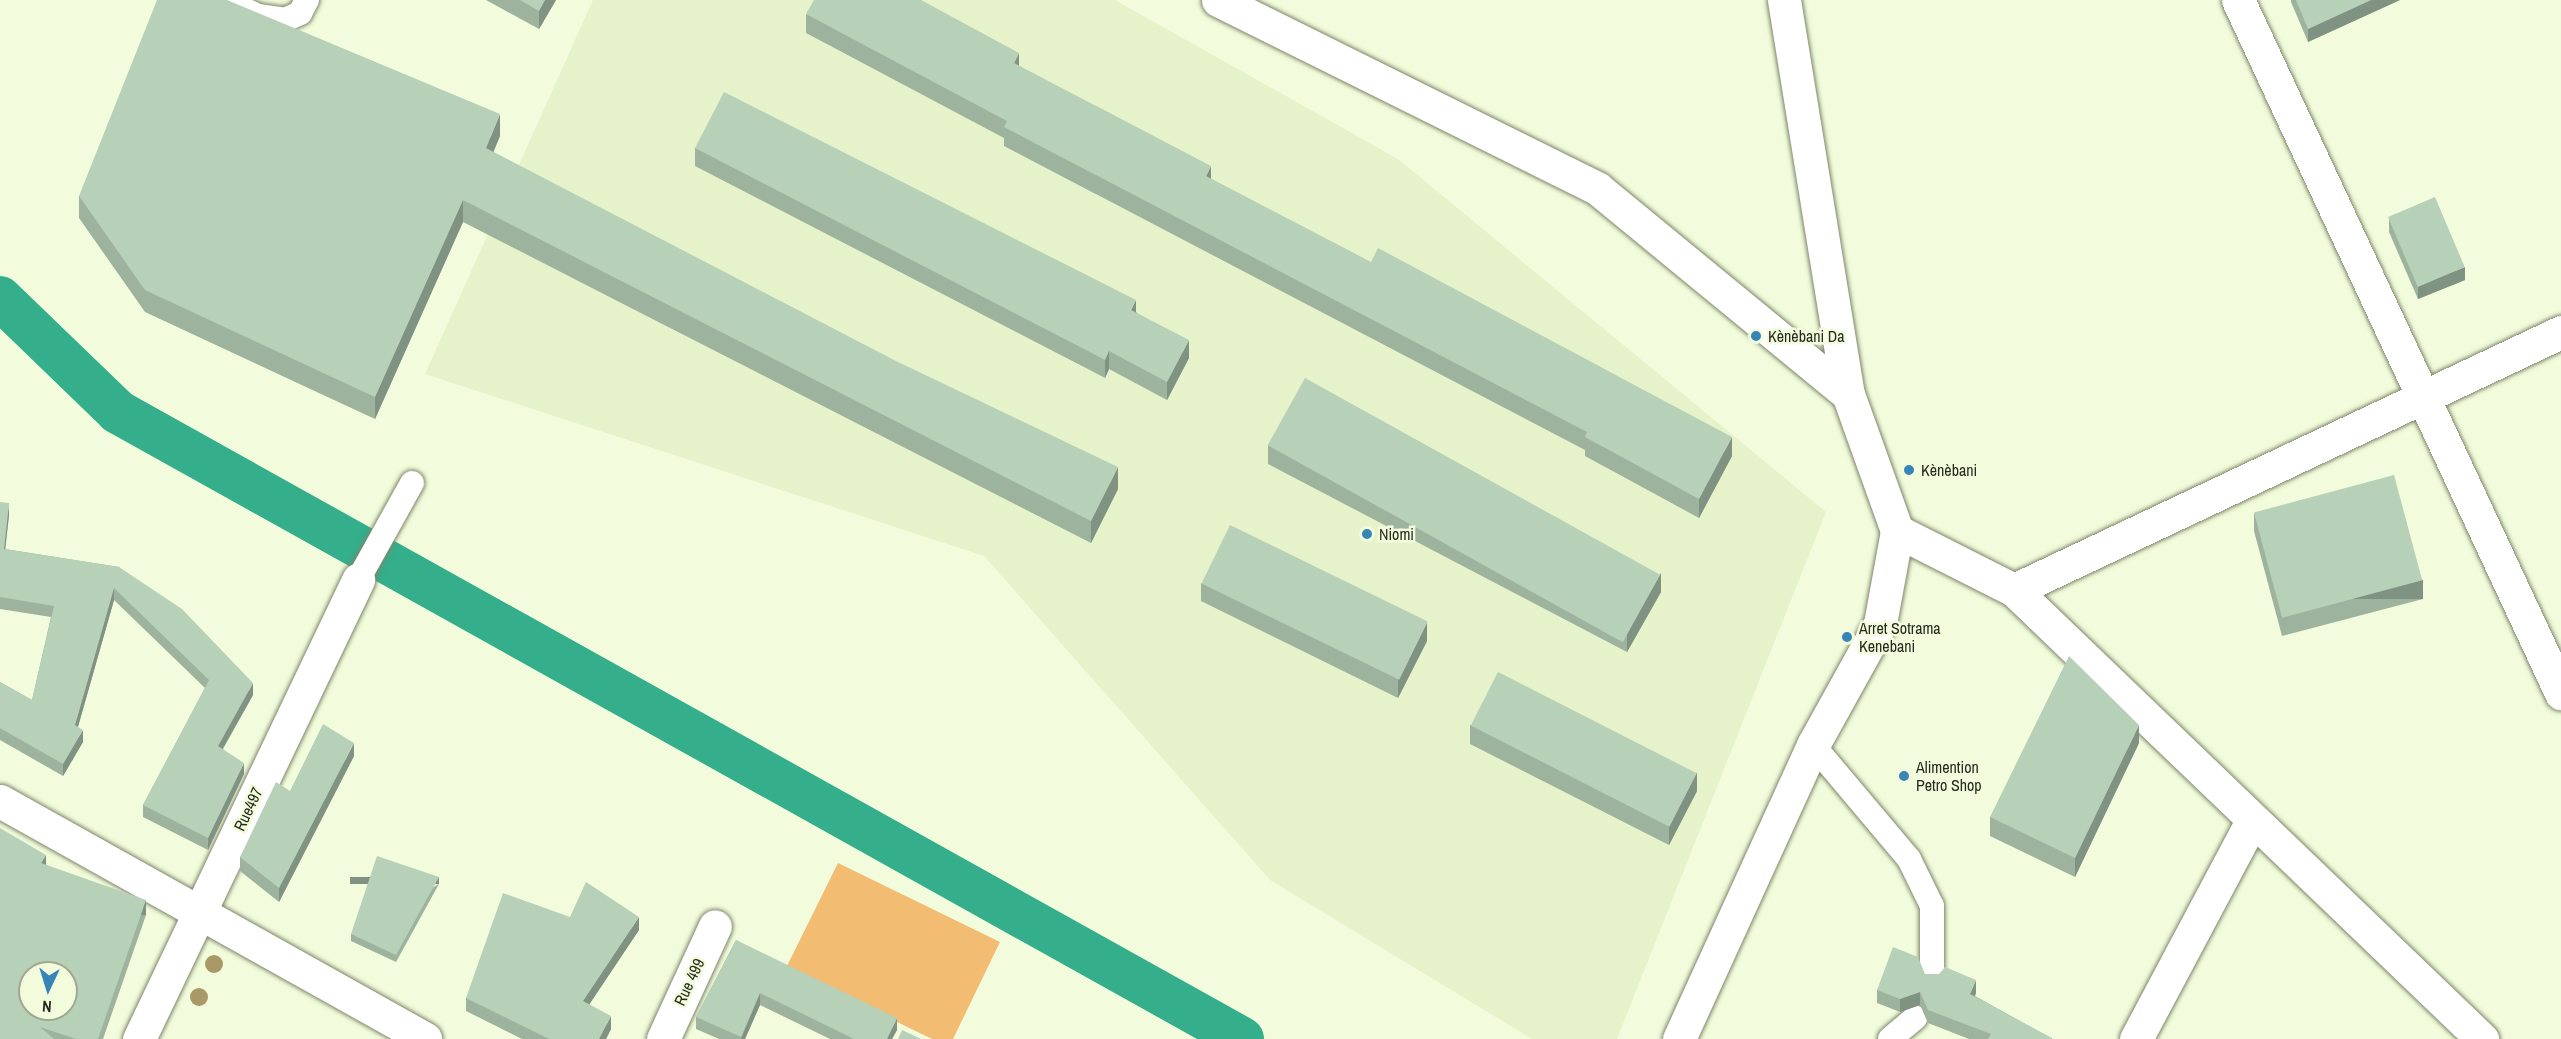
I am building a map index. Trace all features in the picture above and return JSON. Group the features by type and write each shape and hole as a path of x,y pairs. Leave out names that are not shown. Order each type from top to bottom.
{"street":[{"path":"1679,1039 1813,745 1880,624 1897,531 1848,394 1784,0"},
{"path":"2238,0 2561,693"},
{"path":"1228,6 1598,189 1848,394"},
{"path":"2014,590 2422,394 2561,332"},
{"path":"1897,531 2014,590 2252,821 2482,1039"},
{"name":"Rue497","path":"139,1039 358,580"},
{"path":"0,801 425,1039"},
{"path":"2136,1039 2252,821"},
{"name":"Rue 499","path":"663,1039 715,926"}],"lane":[{"path":"224,0 258,16 285,20 300,12 307,0"},
{"path":"358,580 412,483"},
{"path":"1813,745 1909,859 1932,906 1932,975"},
{"path":"1890,1039 1915,1018"}],"shaded area":[{"name":"Niomi","path":"593,0 1115,0 1398,159 1826,512 1617,1039 1532,1039 1270,880 984,556 425,374"},
{"path":"838,863 1000,942 953,1039 932,1039 786,968"}],"building":[{"path":"157,0 227,0 500,114 486,148 896,361 1118,467 1091,521 463,200 375,397 145,290 79,196"},
{"path":"520,0 545,0 539,11"},
{"path":"814,0 921,0 1019,53 1014,63 1211,166 1206,176 1371,262 1378,248 1732,437 1699,499 1585,437 1587,432 1004,127 1007,121 806,14"},
{"path":"2296,0 2371,0 2308,29"},
{"path":"724,92 1136,300 1131,310 1189,340 1167,382 1109,351 1105,360 695,148"},
{"path":"2435,197 2465,267 2418,287 2388,217"},
{"path":"1305,378 1660,575 1623,642 1268,445"},
{"path":"2394,475 2422,580 2282,618 2254,513"},
{"path":"0,502 9,503 4,549 119,567 182,609 253,683 218,746 244,763 208,838 143,805 209,680 114,588 75,725 83,730 63,764 0,728 0,682 32,700 54,606 0,597"},
{"path":"1230,525 1428,621 1399,680 1202,583"},
{"path":"2069,656 2139,725 2075,858 1990,817"},
{"path":"1498,672 1697,773 1669,827 1471,725"},
{"path":"323,724 354,743 279,888 240,857 276,782 290,791"},
{"path":"0,828 46,855 41,863 146,900 98,1039 76,1039 40,1027 54,1039 0,1039"},
{"path":"377,856 439,877 396,955 351,934"},
{"path":"586,882 639,917 583,1001 611,1016 599,1039 549,1039 466,998 503,893 570,917"},
{"path":"736,940 897,1018 887,1039 854,1039 760,993 741,1037 696,1017"},
{"path":"1893,947 1918,957 1925,974 1939,974 1945,967 1976,980 1970,994 2052,1039 1988,1039 1991,1034 1928,1010 1920,992 1900,999 1877,990"},
{"path":"902,1030 921,1039 898,1039"}],"waterway":[{"path":"0,298 118,412 1242,1039"}],"place":[{"name":"Kènèbani Da","path":"1756,336"},
{"name":"Kènèbani","path":"1909,470"},
{"name":"Niomi","path":"1367,534"},
{"name":"Arret Sotrama Kenebani","path":"1847,637"},
{"name":"Alimention Petro Shop","path":"1904,776"}]}
